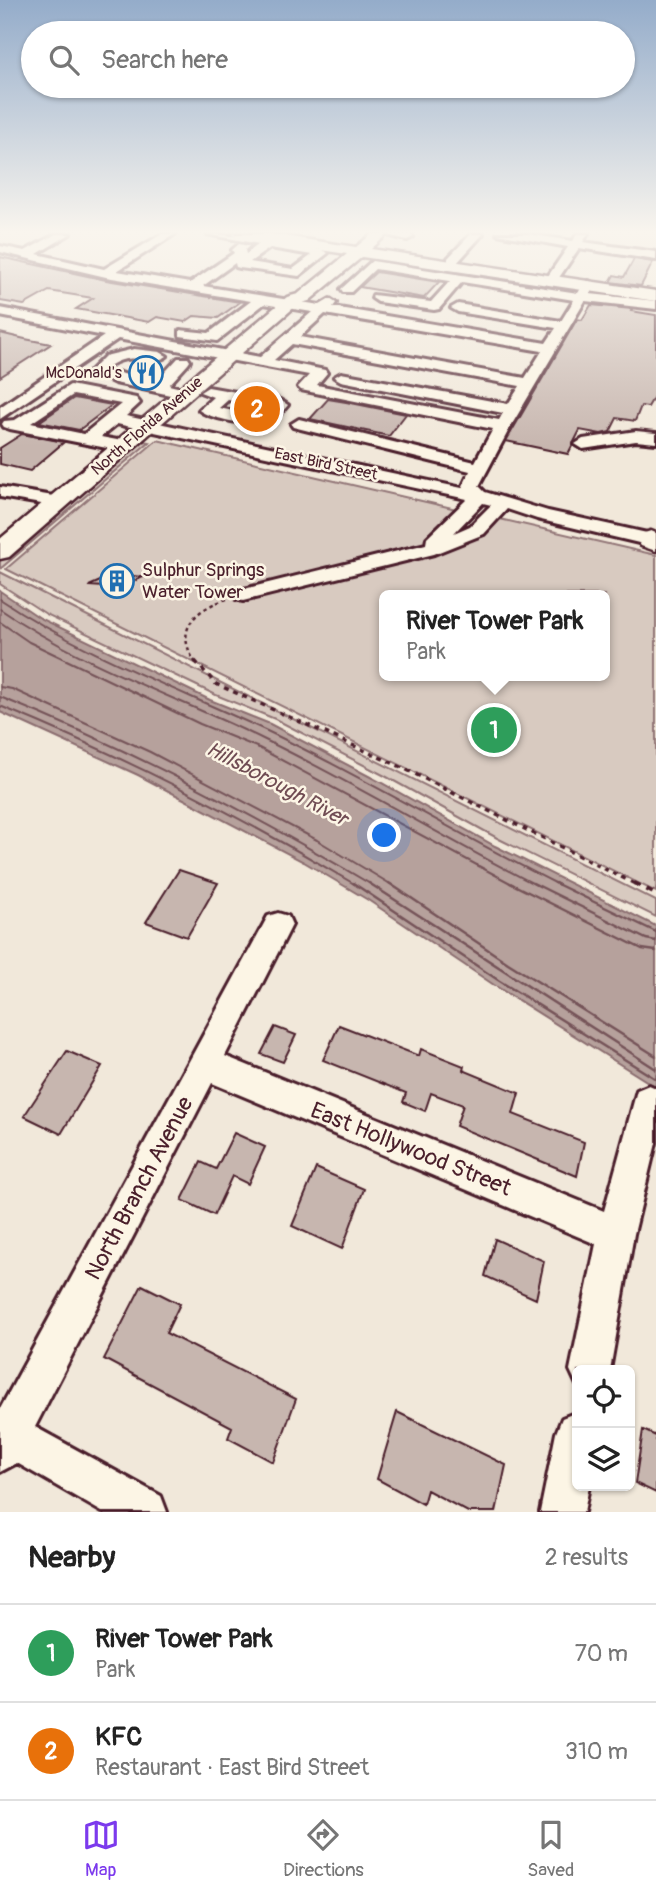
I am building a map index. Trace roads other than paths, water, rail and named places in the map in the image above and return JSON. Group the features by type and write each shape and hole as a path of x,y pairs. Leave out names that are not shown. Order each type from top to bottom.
{"main road":[{"name":"North Florida Avenue","path":"0,552 288,305"},
{"path":"554,305 556,338 636,305"}],"street":[{"path":"9,305 212,338 230,356"},
{"path":"212,338 255,305"},
{"path":"301,305 322,310 556,338"},
{"path":"264,361 328,305"},
{"path":"408,305 556,338"},
{"path":"454,313 461,305"},
{"path":"476,305 556,338"},
{"path":"510,305 556,338"},
{"path":"300,329 339,354 556,338 656,305"},
{"path":"0,312 513,410"},
{"path":"300,329 556,338"},
{"path":"0,414 117,334"},
{"path":"427,550 479,496 470,487 556,338"},
{"path":"339,354 306,387 503,426"},
{"path":"224,396 207,410 262,420 280,405 224,396 156,387 120,380 97,371 107,360 130,356 183,360 230,356"},
{"path":"130,356 105,366 105,370 151,382 156,387"},
{"path":"156,387 183,360"},
{"path":"18,425 70,390 77,389 131,401 132,403 88,439"},
{"path":"287,438 327,391"},
{"name":"East Bird Street","path":"113,418 225,442 287,438 543,515 655,537"},
{"path":"225,442 249,419"},
{"path":"0,422 122,446"},
{"path":"583,444 636,436 656,438"},
{"path":"287,438 480,468"},
{"path":"0,492 58,502"},
{"path":"243,595 427,550 477,530 504,502"},
{"name":"North Branch Avenue","path":"3,1439 278,925"},
{"name":"East Hollywood Street","path":"205,1064 616,1234"},
{"path":"591,1365 616,1234 649,1102"},
{"path":"3,1439 145,1512"},
{"path":"562,1512 572,1459"}],"water":[{"name":"Hillsborough River","path":"0,591 40,618 210,700 270,724 495,846 656,926 656,1087 494,985 368,900 304,862 138,775 0,712"}],"place":[{"name":"McDonald's","path":"146,373"},
{"name":"KFC","path":"257,409"},
{"name":"Sulphur Springs Water Tower","path":"117,581"},
{"name":"River Tower Park","path":"494,730"}]}
